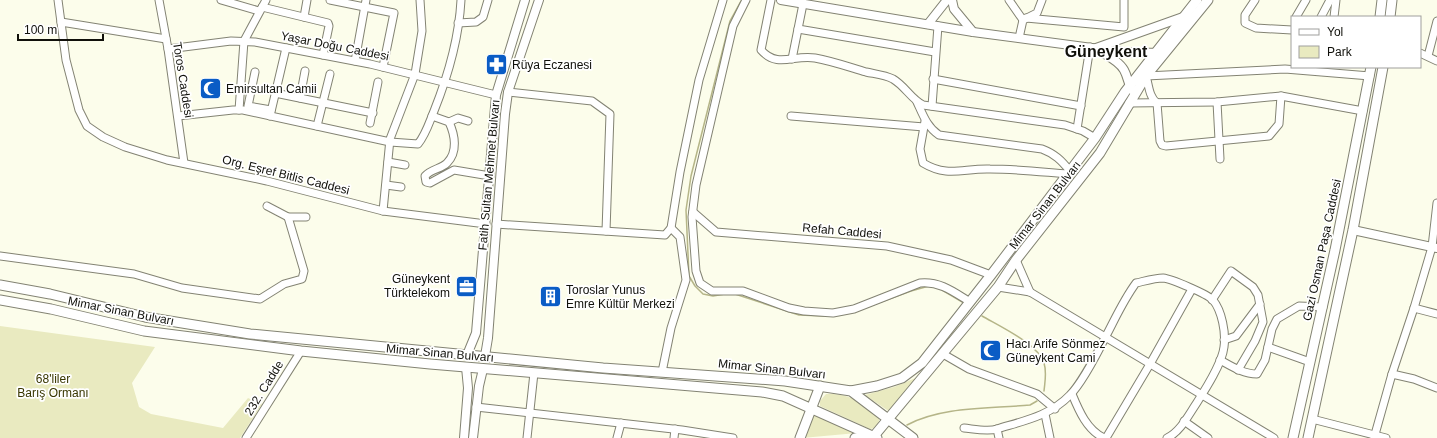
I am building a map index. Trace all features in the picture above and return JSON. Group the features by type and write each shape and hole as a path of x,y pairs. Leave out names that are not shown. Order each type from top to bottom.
{"main road":[{"name":"Mimar Sinan Bulvarı","path":"0,285 50,294 145,317 250,334 603,368 785,381 851,391 877,386 902,378 922,363 1132,90 1145,72 1155,54 1197,0"},
{"name":"Mimar Sinan Bulvarı","path":"1145,72 1165,53 1208,0"},
{"path":"1380,16 1382,0"},
{"path":"1390,16 1392,0"},
{"name":"Gazi Osman Paşa Caddesi","path":"1308,438 1353,230 1383,68"},
{"name":"Gazi Osman Paşa Caddesi","path":"1293,438 1323,307 1370,72"},
{"name":"Mimar Sinan Bulvarı","path":"851,391 888,418 998,287 1016,260 1100,153 1129,103 1132,90"},
{"name":"Mimar Sinan Bulvarı","path":"0,300 51,309 144,330 301,351 466,368 762,392 783,396 875,437"},
{"path":"466,368 465,361 467,355"},
{"path":"483,369 486,363 485,356"},
{"path":"800,438 820,386"},
{"path":"855,438 875,437 888,418 914,438"}],"street":[{"path":"58,0 61,22 166,38"},
{"name":"Toros Caddesi","path":"159,0 168,49 184,163"},
{"path":"221,0 328,23 329,26 323,55"},
{"path":"239,110 244,41 266,0"},
{"path":"304,17 307,0"},
{"path":"330,0 365,3 394,13 382,67"},
{"path":"383,211 390,142 415,74 422,31 420,0"},
{"path":"255,72 248,106 318,126 390,142 418,144 425,133 446,82 455,43 460,0"},
{"path":"458,23 476,22 483,17 488,0"},
{"name":"Fatih Sultan Mehmet Bulvarı","path":"467,355 476,333 496,95 525,0"},
{"name":"Fatih Sultan Mehmet Bulvarı","path":"485,356 488,338 496,224 508,92 539,0"},
{"path":"496,224 665,235 671,228 680,172 699,80 724,0"},
{"path":"746,0 733,26 696,185 693,212 696,271 700,283 712,291 743,291 789,308 804,311 833,313 854,309 920,283 934,282 970,302"},
{"path":"770,0 761,50 766,57 774,60 792,59 798,56 815,58 891,78 903,85 917,102 925,124 932,131 957,138 1004,143 1053,153 1060,158 1069,172"},
{"path":"781,0 973,32 1122,52 1155,54 1165,53"},
{"path":"928,24 947,0"},
{"path":"952,0 954,9 973,32"},
{"path":"1009,0 1024,19 1124,27 1124,0"},
{"path":"1024,19 1037,13 1042,0"},
{"path":"1255,0 1245,15 1245,23 1256,28 1291,28"},
{"path":"1297,16 1306,0"},
{"path":"1322,16 1330,0"},
{"path":"1334,16 1336,0"},
{"path":"355,61 365,3"},
{"path":"792,59 803,4"},
{"path":"1093,48 1183,17"},
{"path":"1019,38 1024,19"},
{"path":"1428,56 1437,21"},
{"name":"Org. Eşref Bitlis Caddesi","path":"61,22 66,60 79,110 87,126 103,137 125,147 167,160 267,181 383,211 486,224"},
{"path":"932,106 938,26"},
{"path":"798,29 935,52"},
{"name":"Yaşar Doğu Caddesi","path":"168,49 231,41 244,41 355,61 415,74 496,95"},
{"path":"271,113 286,48"},
{"path":"1093,48 1121,67 1132,90"},
{"path":"1077,129 1093,48"},
{"path":"1421,53 1437,61"},
{"path":"1281,96 1279,124 1275,132 1269,136 1166,146 1162,145 1157,103 1153,100 1150,93 1145,72 1285,69 1370,72"},
{"path":"300,98 305,71"},
{"path":"318,126 330,74"},
{"path":"933,79 1081,106"},
{"path":"370,123 378,82"},
{"path":"241,85 251,88"},
{"path":"508,92 592,101 610,114 606,231"},
{"path":"276,93 373,113"},
{"path":"1129,103 1217,102 1281,96 1363,111"},
{"path":"917,102 932,106 1065,125 1095,138"},
{"path":"1217,102 1220,159"},
{"path":"178,116 239,110 271,113"},
{"path":"432,116 450,122 458,118 468,121"},
{"path":"790,116 925,124"},
{"path":"450,122 455,135 452,154 446,164 429,172 425,176 426,182 430,183 454,170 490,176"},
{"path":"925,124 920,149 923,162 936,170 956,172 988,169 1069,172"},
{"path":"388,162 405,165"},
{"path":"386,185 401,187"},
{"path":"1374,436 1392,374 1434,248 1437,203"},
{"path":"267,206 288,217 306,216"},
{"name":"Refah Caddesi","path":"693,212 716,232 887,246 951,260 991,275"},
{"path":"0,256 134,274 182,288 260,299 275,288 304,277 304,271 288,217"},
{"path":"662,372 671,328 686,280 680,237 671,228"},
{"path":"1353,230 1434,248"},
{"path":"1016,260 1030,292"},
{"path":"1212,300 1230,271 1253,287 1258,295 1262,322 1255,341 1238,370"},
{"path":"964,428 997,429 1003,426 1025,422 1055,409 1072,394 1106,337 1127,294 1136,283 1164,278 1192,289 1212,300 1221,317 1224,340 1224,347 1220,360 1202,394 1184,421 1172,435 1167,438"},
{"path":"998,287 1030,292 1274,438"},
{"path":"1072,394 1081,414 1096,434 1105,438 1150,364 1192,289"},
{"path":"1224,340 1236,336 1260,304"},
{"path":"1220,360 1238,370 1250,374 1257,374 1265,360 1272,329 1276,319 1299,306 1323,307"},
{"path":"1414,308 1437,314"},
{"path":"1268,347 1310,362"},
{"name":"232. Cadde","path":"246,438 301,351"},
{"path":"943,354 970,369 1037,394 1055,409"},
{"path":"464,438 468,388 466,368"},
{"path":"473,438 478,386 483,369"},
{"path":"527,438 534,374"},
{"path":"1392,374 1414,379 1437,388"},
{"path":"476,407 675,429 733,438"},
{"path":"1045,414 1050,438"},
{"path":"1312,419 1386,438"},
{"path":"1184,421 1208,438"},
{"path":"617,438 621,423"},
{"path":"674,438 675,429"},
{"path":"997,429 999,438"}],"green space":[{"name":"68'liler Barış Ormanı","path":"0,326 155,347 132,383 139,407 151,414 223,428 248,398 262,404 240,438 0,438"},
{"path":"918,377 890,412 865,395 894,387"},
{"path":"826,394 842,395 854,399 879,415 879,421 875,428 870,429 820,406 820,401"},
{"path":"811,414 857,433 802,438"}],"waterway":[{"path":"725,294 713,296 703,294 695,286 689,276 686,210 691,176 730,21 741,1"},
{"path":"870,306 929,286"},
{"path":"942,290 964,303"},
{"path":"735,294 799,315 824,316"},
{"path":"837,315 846,314"},
{"path":"982,316 1026,342 1040,356 1044,363 1046,377 1044,391"},
{"path":"907,425 936,414 951,411 1030,405 1037,401"}],"place":[{"name":"Rüya Eczanesi","path":"496,65"},
{"name":"Emirsultan Camii","path":"210,89"},
{"name":"Güneykent Türktelekom","path":"466,286"},
{"name":"Toroslar Yunus Emre Kültür Merkezi","path":"550,297"},
{"name":"Hacı Arife Sönmez Güneykent Cami","path":"990,351"}],"district":[{"name":"Güneykent","path":"1106,51"}]}
